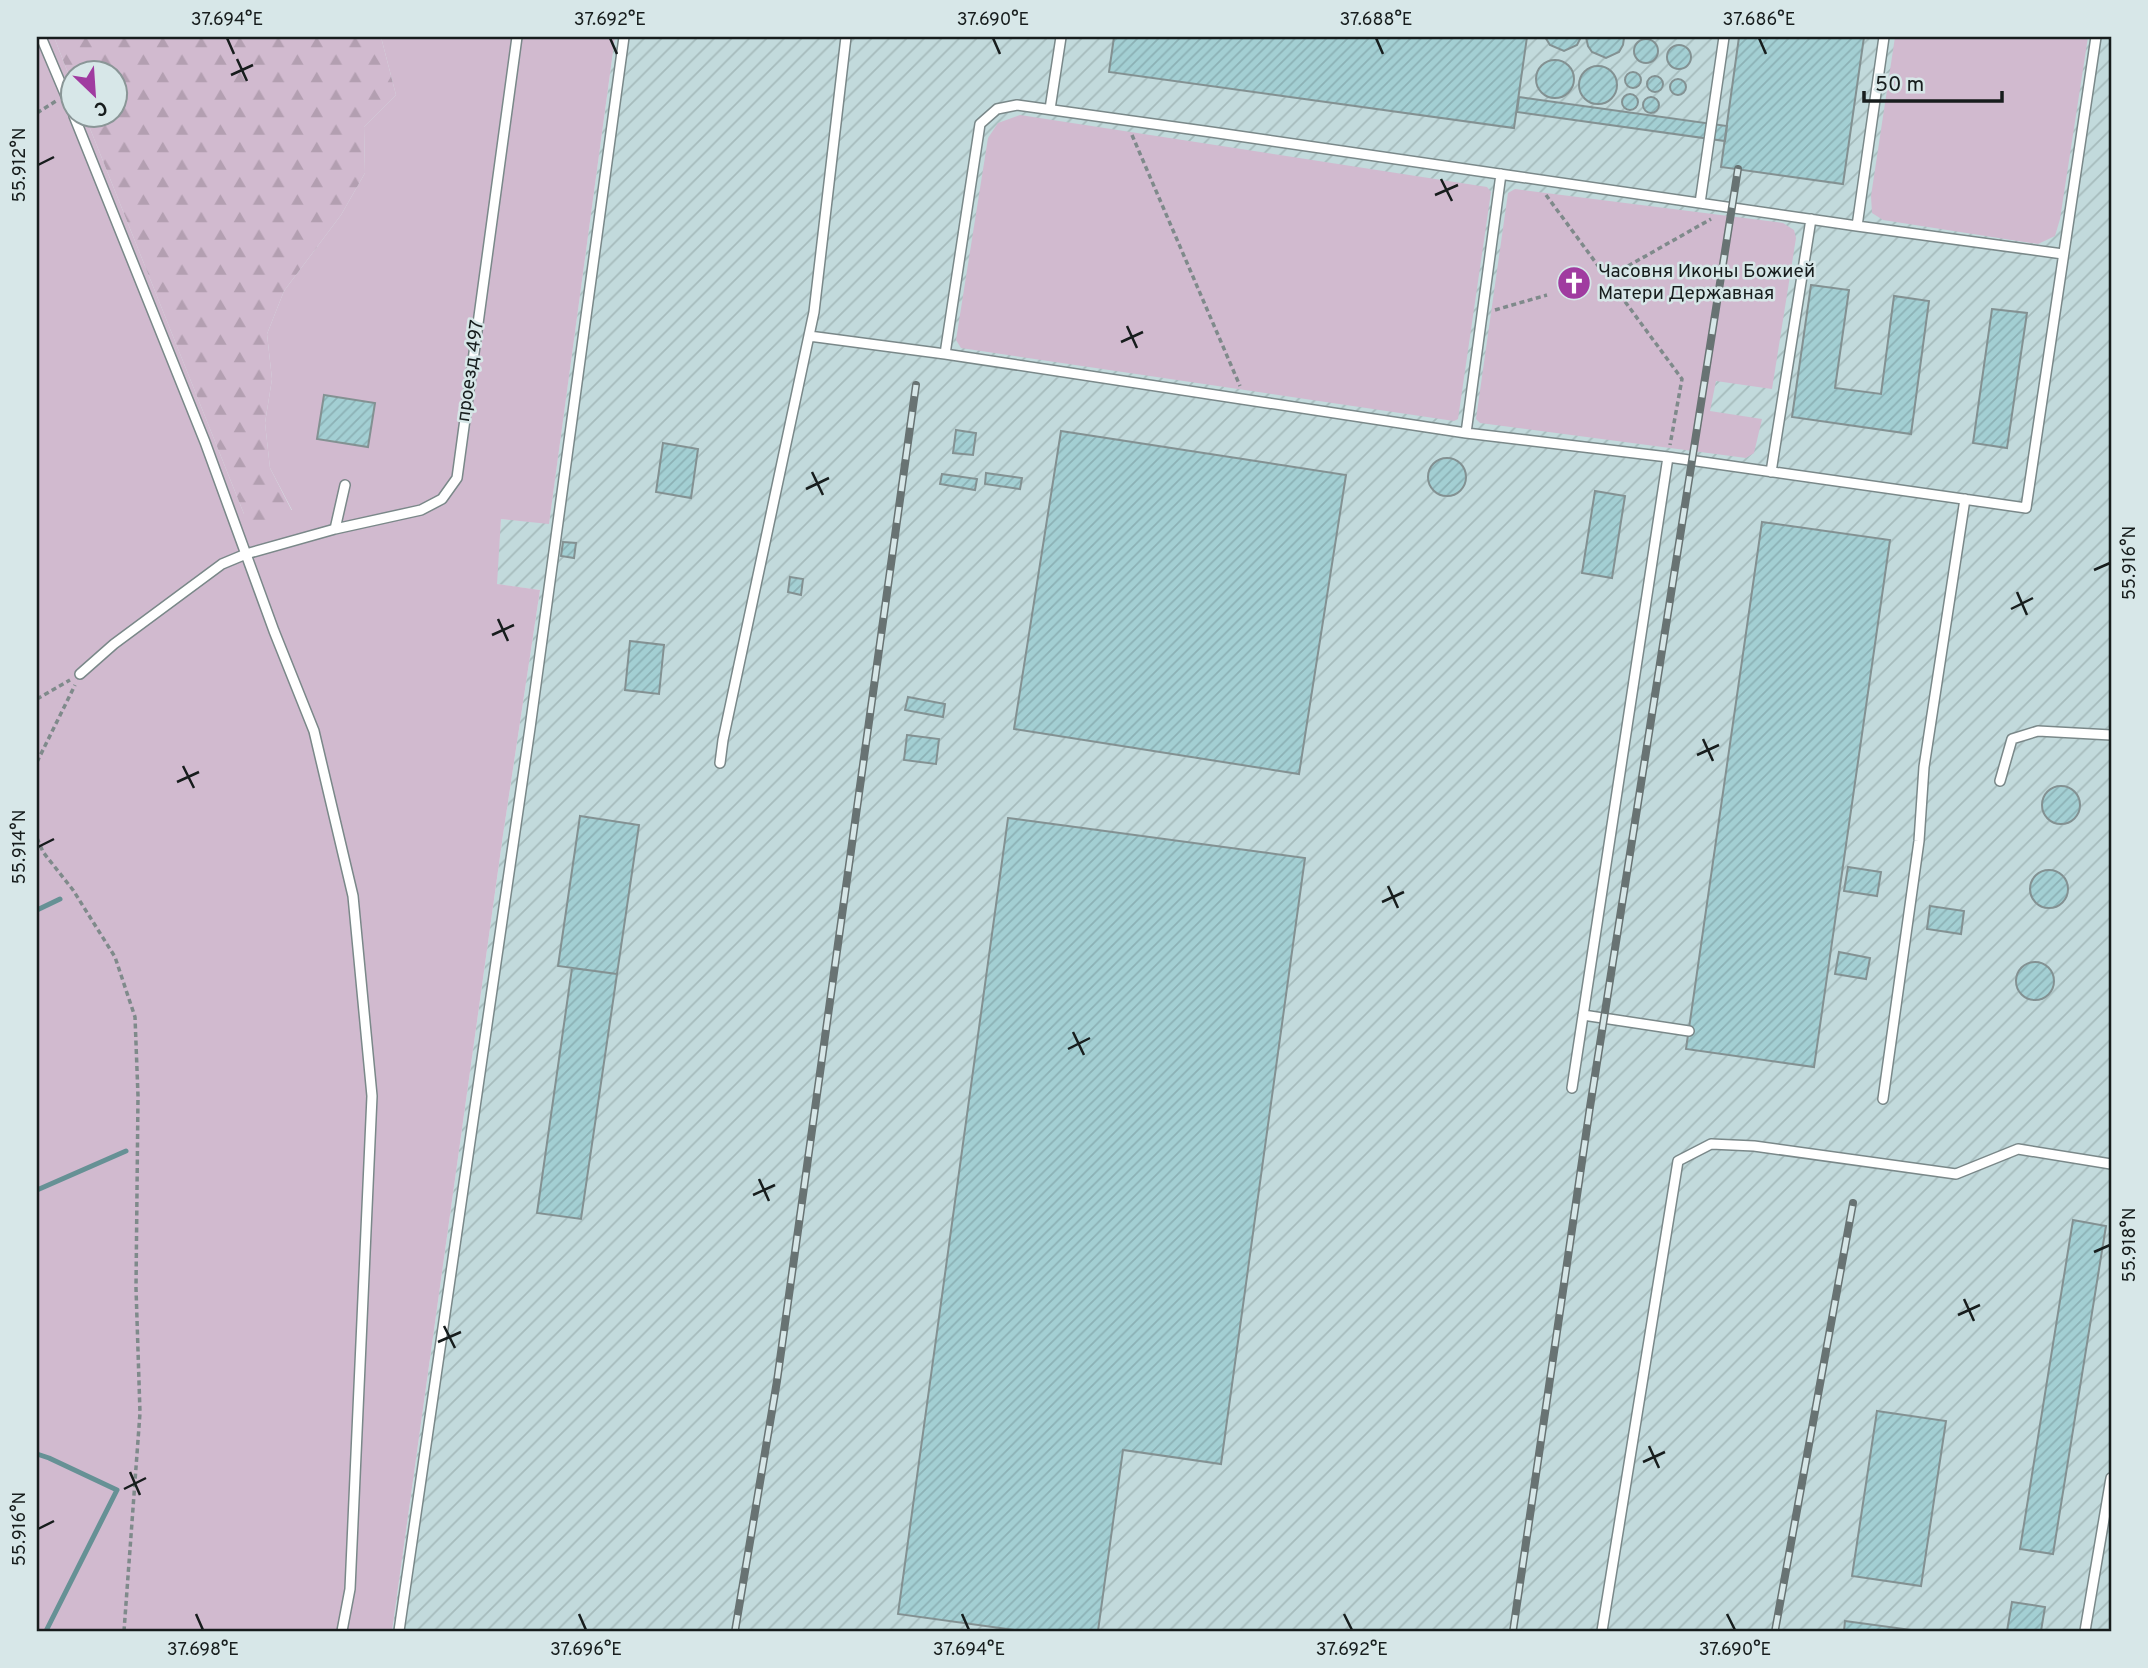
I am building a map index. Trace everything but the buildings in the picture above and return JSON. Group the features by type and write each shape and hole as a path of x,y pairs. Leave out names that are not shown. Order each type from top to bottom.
{"lane":[{"path":"41,37 60,82"},
{"name":"проезд 497","path":"80,674 114,644 222,564 246,554 335,529 421,510 442,499 457,478 517,37"},
{"path":"399,1631 530,728 624,37"},
{"path":"720,764 814,312 846,37"},
{"path":"1050,109 1061,37"},
{"path":"1700,203 1724,37"},
{"path":"1857,226 1885,37"},
{"path":"809,335 1466,433 1668,457 2026,508 2096,37"},
{"path":"944,354 980,124 997,109 1017,105 2063,254"},
{"path":"80,130 205,442 314,731 353,896 372,1096 350,1589 342,1631"},
{"path":"1466,433 1501,174"},
{"path":"1771,472 1811,219"},
{"path":"1572,1088 1668,457"},
{"path":"335,529 345,485"},
{"path":"1882,1099 1919,841 1924,767 1965,499"},
{"path":"2000,782 2012,739 2038,731 2111,735"},
{"path":"1583,1015 1689,1031"},
{"path":"1602,1631 1678,1161 1711,1144 1754,1146 1956,1174 2018,1149 2111,1164"},
{"path":"2085,1631 2111,1478"}],"path":[{"path":"37,113 60,100"},
{"path":"1125,120 1246,400"},
{"path":"1534,179 1599,267"},
{"path":"1628,265 1732,208"},
{"path":"1615,288 1682,379 1668,457"},
{"path":"1482,314 1546,295"},
{"path":"37,699 80,674"},
{"path":"37,762 80,674"},
{"path":"37,838 43,852 73,890 115,957 135,1017 138,1096 136,1288 140,1413 124,1631"}],"shaded area":[{"path":"615,37 2111,37 2111,1631 392,1631 503,835 540,590 496,584 501,519 549,523"}],"green space":[{"path":"37,37 54,37 63,60 60,60 60,130 91,130 244,514 292,510 270,468 265,423 272,379 267,334 284,291 341,215 365,173 364,127 396,95 381,37 615,37 549,524 501,519 497,584 540,590 503,835 392,1631 37,1631"},
{"path":"54,37 381,37 396,95 364,127 365,173 341,215 284,291 267,334 272,379 265,423 270,468 292,511 256,534 244,514 91,130 130,130 130,60 63,60"},
{"path":"1895,37 2088,37 2060,219 2055,236 2038,244 1883,220 1872,213 1871,196"},
{"path":"1020,115 1487,187 1491,192 1458,419 1454,421 961,348 956,340 988,138 998,123"},
{"path":"1515,189 1783,223 1794,230 1796,238 1772,389 1716,381 1710,411 1762,419 1754,453 1746,458 1480,423 1476,419 1508,193"}],"waterway":[{"path":"37,910 60,899"},
{"path":"37,1190 126,1151"},
{"path":"37,1454 117,1490 46,1631"}],"railway":[{"path":"1513,1631 1590,1107 1738,169"},
{"path":"735,1631 777,1381 916,385"},
{"path":"1775,1631 1853,1203"}],"place":[{"name":"Часовня Иконы Божией Матери Державная","path":"1574,283"}]}
